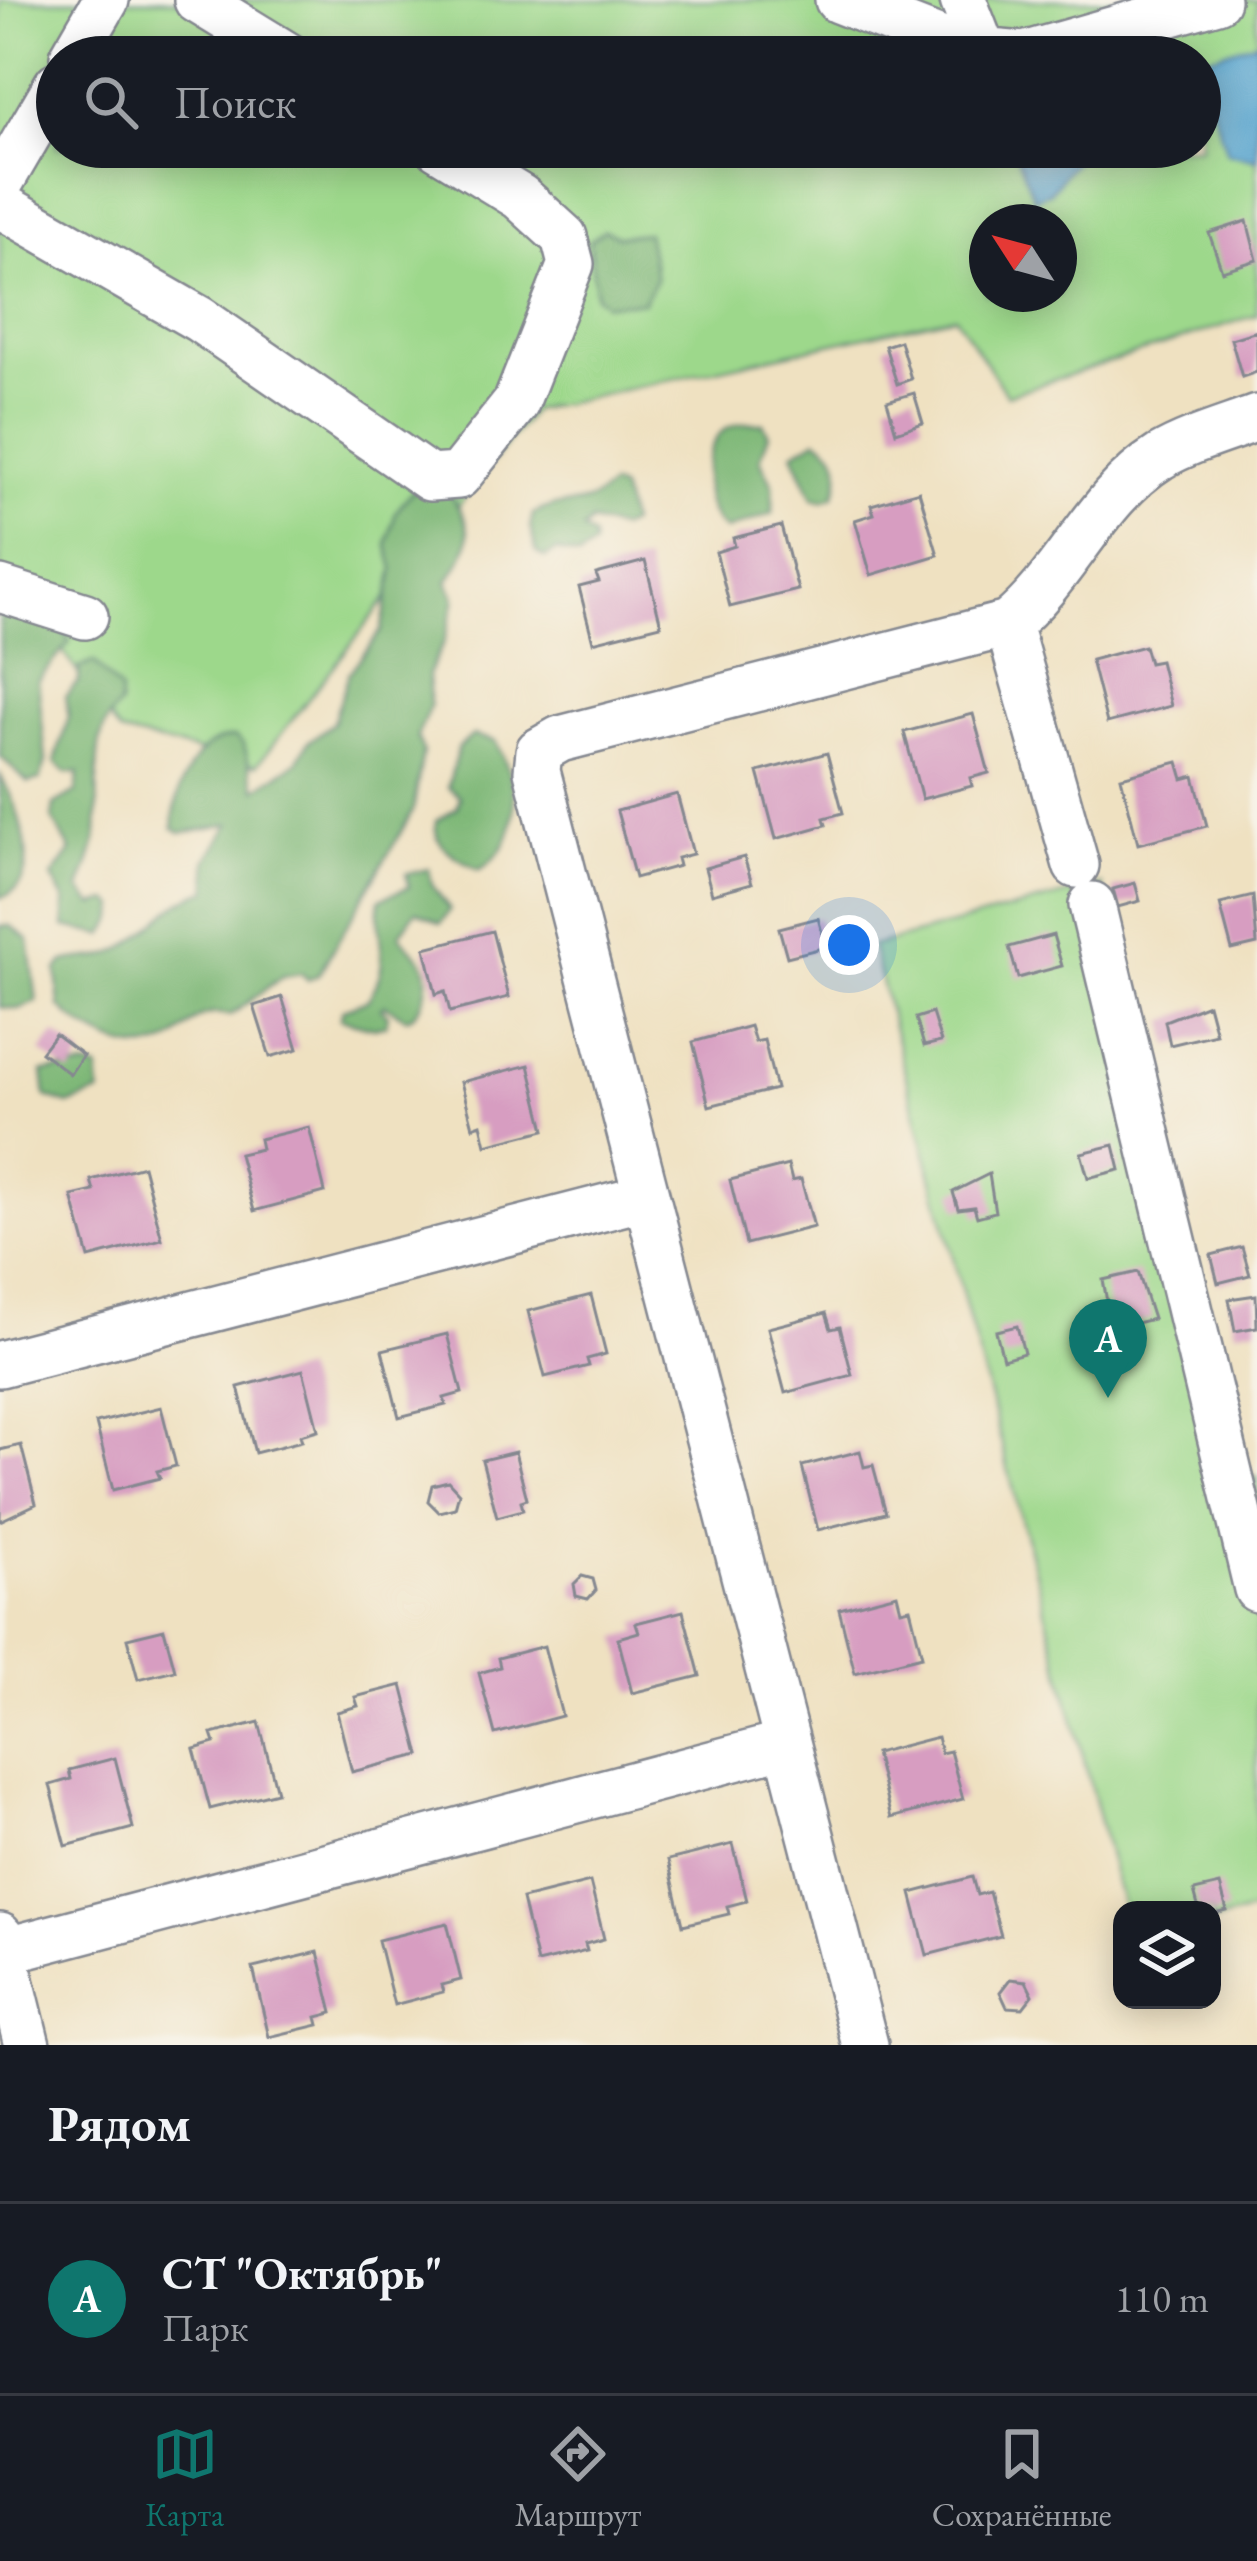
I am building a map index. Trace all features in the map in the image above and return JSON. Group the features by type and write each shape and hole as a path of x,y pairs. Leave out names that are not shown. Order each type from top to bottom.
{"street":[{"path":"85,36 106,0"},
{"path":"197,0 256,36"},
{"path":"838,0 940,36"},
{"path":"963,0 976,36"},
{"path":"1093,36 1217,0"},
{"path":"0,183 36,121"},
{"path":"0,205 199,319 430,478 458,476 516,404 571,264 563,237 520,197 472,168"},
{"path":"865,2045 537,771 539,752 560,739 1008,624 1037,600 1115,497 1159,458 1257,418"},
{"path":"0,589 85,616"},
{"path":"1008,624 1084,885 1257,1588"},
{"path":"0,1364 645,1198"},
{"path":"27,2045 2,1943 787,1744"}],"green space":[{"path":"0,0 1257,0 1257,315 1007,395 955,316 533,410 257,765 120,733 40,619 0,607"},
{"path":"604,230 618,236 647,233 656,279 643,302 605,304 596,296 589,241"},
{"path":"763,423 769,434 760,459 773,485 773,513 726,530 707,499 708,457 728,428"},
{"path":"816,439 831,449 839,470 834,496 823,501 813,498 793,453"},
{"path":"443,485 466,522 468,542 448,581 455,599 444,642 428,674 430,706 417,737 423,751 413,811 318,975 308,980 301,973 283,976 231,1015 200,1017 174,1039 150,1048 122,1045 82,1025 60,1007 57,970 64,962 120,950 182,901 208,890 207,861 230,824 181,833 173,828 182,783 197,756 220,740 235,737 244,745 256,789 297,762 308,742 333,723 349,673 381,631 394,568 387,544 396,512 411,492"},
{"path":"611,486 621,490 630,524 619,529 591,522 583,530 593,538 593,546 579,557 557,551 545,558 537,553 530,528 533,514 589,500"},
{"path":"0,582 58,619 70,642 38,681 46,761 40,780 28,783 0,756"},
{"path":"94,662 121,692 120,705 109,718 99,748 97,833 80,889 93,905 109,901 116,906 115,919 104,935 65,927 65,901 52,877 71,851 52,818 54,805 76,792 79,773 66,773 55,762 69,716 65,697 79,681 79,668"},
{"path":"473,735 495,741 510,776 514,812 504,844 479,870 448,851 436,830 436,821 457,808 460,797 448,787 458,748"},
{"path":"0,775 21,823 26,860 15,890 0,898"},
{"path":"429,869 432,885 450,910 441,923 416,911 400,934 425,967 422,1003 406,1018 385,1005 381,1008 388,1015 386,1025 374,1028 340,1019 343,1009 368,1000 376,985 382,960 380,899 409,887 406,874"},
{"path":"1102,885 1245,1479 1257,1477 1257,1910 1221,1920 1221,1901 1121,1901 872,946"},
{"path":"0,926 11,926 29,940 37,1002 19,1009 0,1007"},
{"path":"98,1070 100,1093 68,1105 46,1097 43,1072"}],"water":[{"path":"1257,41 1257,159 1227,153 1221,135 1221,53"},
{"path":"1021,168 1069,168 1050,192 1034,199"}],"building":[{"path":"1247,221 1257,260 1222,271 1209,233"},
{"path":"1257,331 1257,372 1242,377 1231,339"},
{"path":"900,341 911,379 897,384 885,346"},
{"path":"914,393 923,423 896,432 887,401"},
{"path":"919,491 938,555 871,575 855,520 874,514 871,505"},
{"path":"781,526 798,590 730,607 716,552 735,546 733,538"},
{"path":"645,561 661,625 593,642 579,587 599,582 596,574"},
{"path":"1144,646 1149,663 1160,661 1171,706 1107,723 1091,660"},
{"path":"973,714 989,773 970,778 972,786 922,799 904,732"},
{"path":"827,753 843,813 824,818 826,825 776,839 758,772"},
{"path":"1178,762 1183,779 1194,776 1207,826 1138,844 1121,777"},
{"path":"677,794 693,854 677,858 679,866 635,878 617,811"},
{"path":"744,857 752,883 712,894 705,868"},
{"path":"1135,883 1140,901 1118,907 1113,889"},
{"path":"1253,896 1257,944 1232,950 1220,904"},
{"path":"818,918 826,947 787,957 779,928"},
{"path":"492,931 509,997 450,1012 445,991 436,994 425,948"},
{"path":"1053,935 1062,966 1018,978 1009,947"},
{"path":"282,997 298,1049 270,1057 254,1006"},
{"path":"1208,1004 1216,1034 1170,1045 1165,1021"},
{"path":"932,1013 941,1042 924,1046 916,1018"},
{"path":"750,1026 755,1042 764,1040 776,1089 709,1106 693,1042"},
{"path":"55,1034 83,1055 70,1074 41,1052"},
{"path":"529,1065 545,1130 486,1145 481,1124 473,1127 461,1082"},
{"path":"309,1127 325,1192 254,1211 239,1154 261,1149 259,1139"},
{"path":"1114,1145 1120,1170 1088,1178 1081,1153"},
{"path":"788,1165 792,1181 801,1179 814,1227 746,1244 730,1180"},
{"path":"143,1166 162,1239 89,1258 72,1196 94,1191 91,1180"},
{"path":"989,1174 995,1212 977,1217 974,1207 958,1209 953,1192"},
{"path":"1242,1247 1250,1275 1218,1283 1211,1255"},
{"path":"1138,1272 1153,1319 1112,1329 1103,1280"},
{"path":"591,1295 606,1354 587,1359 589,1366 545,1377 528,1311"},
{"path":"1256,1295 1257,1327 1235,1331 1229,1299"},
{"path":"826,1313 831,1329 840,1327 852,1375 785,1393 768,1328"},
{"path":"1017,1326 1024,1353 1003,1359 996,1331"},
{"path":"447,1334 462,1393 444,1398 446,1405 399,1417 382,1350"},
{"path":"303,1370 318,1430 300,1435 302,1441 255,1453 238,1387"},
{"path":"161,1407 176,1466 157,1471 160,1478 113,1490 96,1423"},
{"path":"21,1445 36,1504 0,1521 0,1450"},
{"path":"860,1451 864,1467 873,1465 886,1513 818,1530 802,1466"},
{"path":"515,1452 527,1499 521,1501 523,1510 497,1517 482,1460"},
{"path":"448,1481 459,1493 455,1508 439,1512 428,1501 432,1485"},
{"path":"582,1576 593,1579 596,1590 588,1599 576,1596 574,1584"},
{"path":"897,1594 901,1610 910,1608 922,1656 855,1673 839,1609"},
{"path":"683,1611 700,1676 632,1693 618,1638 639,1632 636,1623"},
{"path":"164,1629 175,1670 138,1679 127,1638"},
{"path":"544,1646 562,1716 495,1734 479,1673 500,1667 498,1658"},
{"path":"402,1685 420,1755 352,1772 337,1712 358,1706 355,1697"},
{"path":"259,1722 277,1792 210,1809 194,1749 215,1743 212,1734"},
{"path":"937,1737 941,1753 950,1751 963,1799 891,1818 875,1753"},
{"path":"115,1758 133,1828 66,1846 50,1785 71,1779 69,1770"},
{"path":"733,1844 747,1901 727,1906 729,1914 683,1925 668,1860"},
{"path":"972,1877 977,1895 989,1892 1001,1936 927,1955 911,1893"},
{"path":"590,1882 604,1939 585,1944 587,1951 537,1963 522,1899"},
{"path":"1220,1885 1227,1911 1221,1913 1221,1901 1197,1901 1194,1891"},
{"path":"447,1923 461,1980 441,1985 443,1992 394,2005 378,1940"},
{"path":"318,1952 333,2013 317,2017 319,2025 269,2037 253,1968"},
{"path":"1010,1979 1026,1981 1033,1995 1023,2008 1007,2007 1000,1992"}],"place":[{"name":"СТ \"Октябрь\"","path":"1108,1398"}]}
